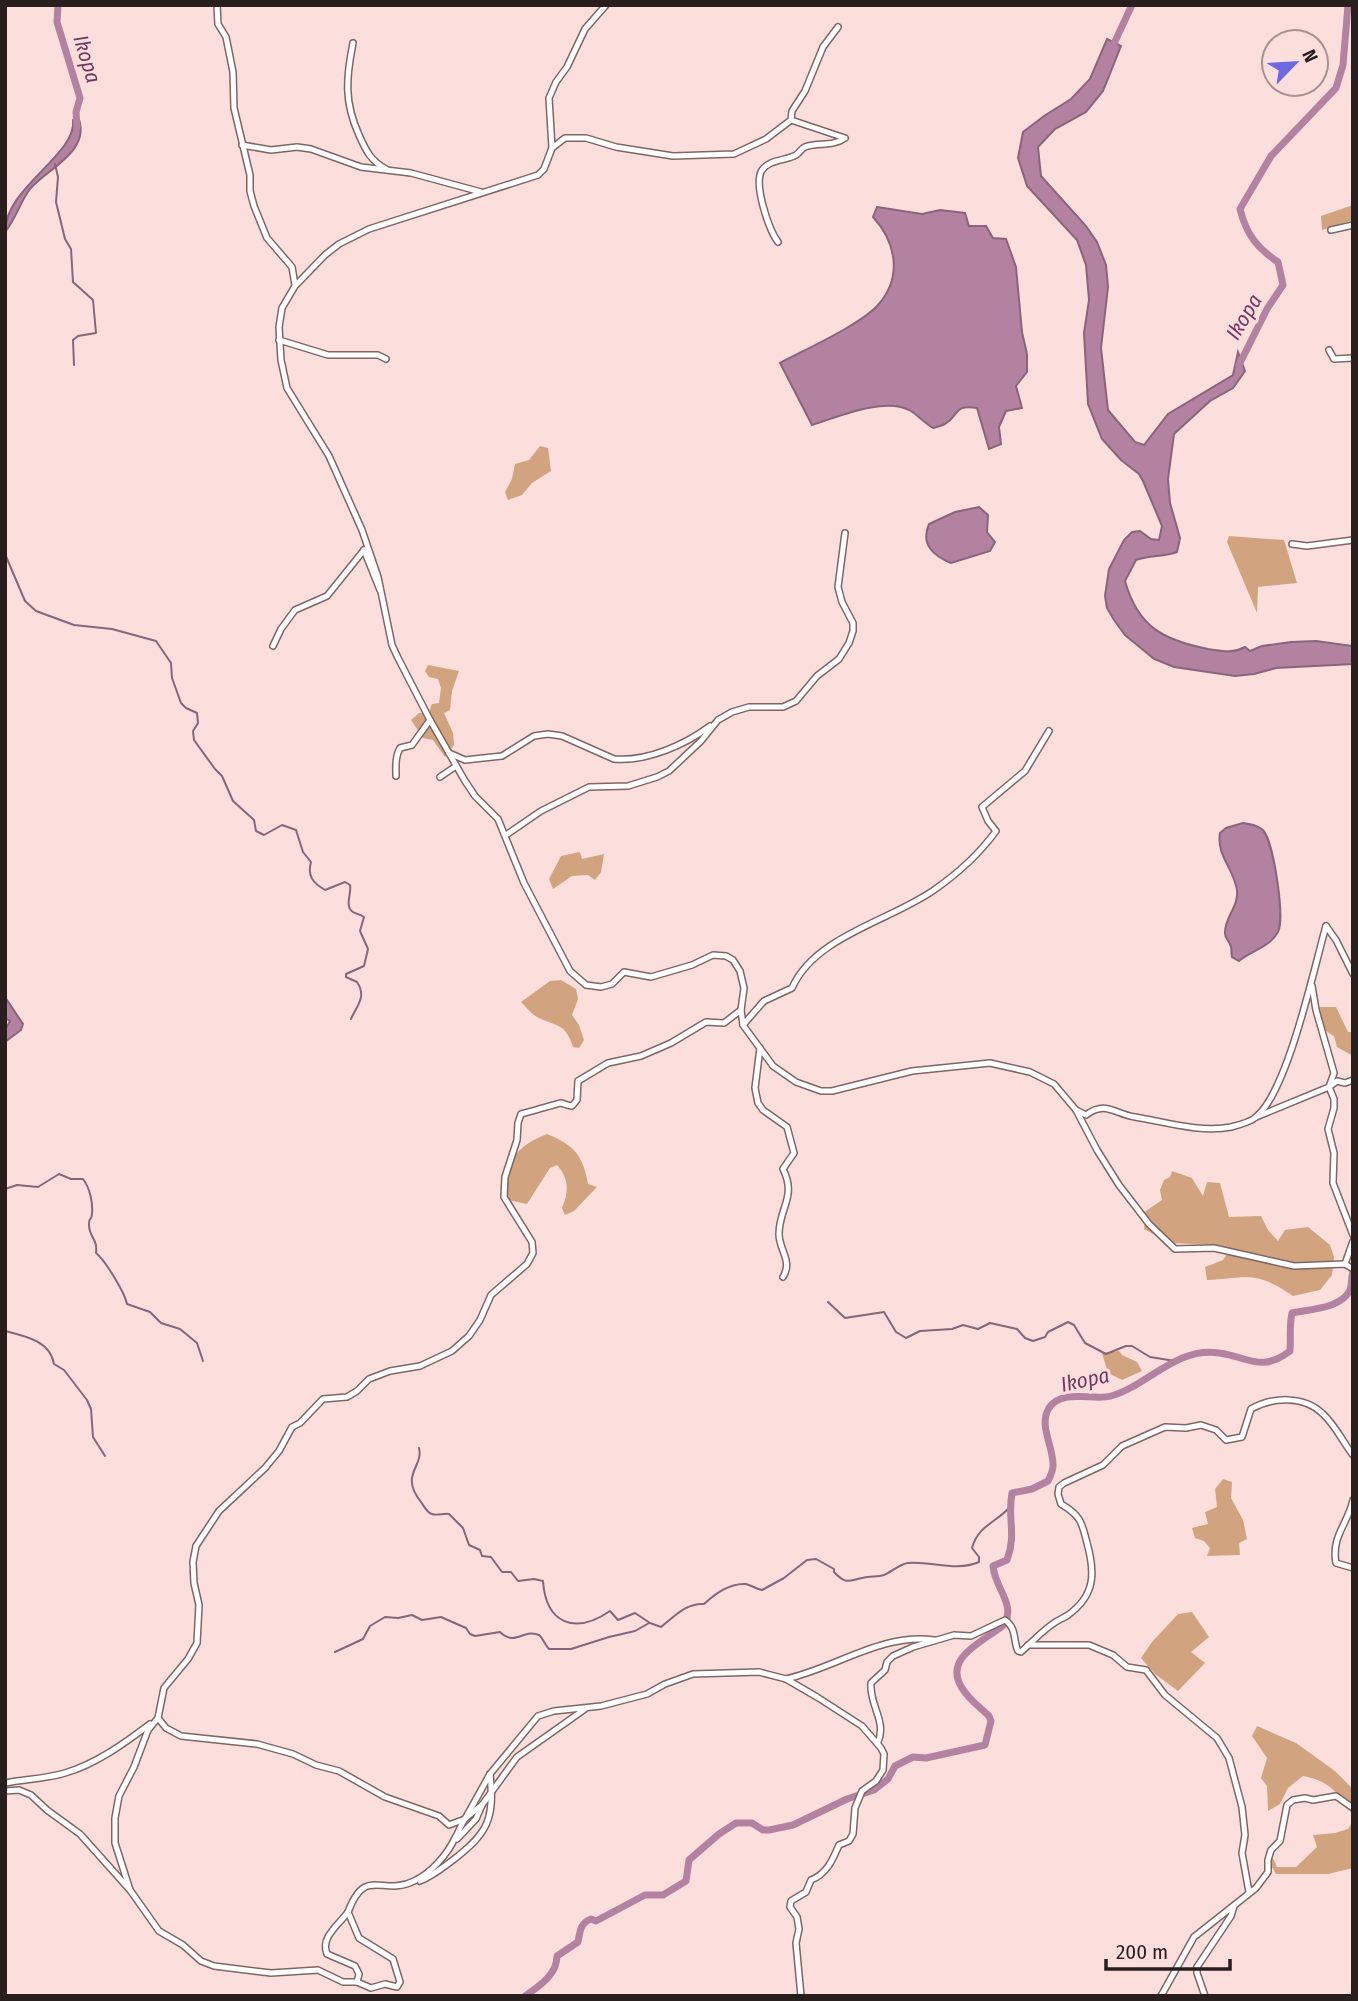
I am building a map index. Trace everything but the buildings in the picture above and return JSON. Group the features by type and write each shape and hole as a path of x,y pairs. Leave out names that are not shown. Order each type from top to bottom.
{"street":[{"path":"217,5 218,24 226,37 233,72 234,108 250,175 250,191 267,238 292,267 295,286"},
{"path":"606,5 585,29 549,99 552,148 544,169 538,175 353,236 325,255 295,286 282,308 279,340 287,388 329,456 362,530 383,594 392,645 456,766 475,796 498,819 524,883 569,971 586,985 601,987 612,984 624,972 651,977 692,965 713,954 726,956 733,960 740,971 744,988 741,1010 743,1025 773,1066 796,1082 821,1091 832,1091 912,1071 990,1063 1030,1072 1054,1084 1076,1110 1119,1185 1149,1224 1175,1249 1214,1248 1294,1266 1345,1264 1352,1268"},
{"path":"552,148 565,138 586,138 616,148 673,156 734,154 765,139 791,120 792,111 805,91 822,47 838,27"},
{"path":"353,43 348,70 349,110 368,155 388,171"},
{"path":"778,242 771,233 761,194 759,179 762,170 777,159 797,155 806,146 834,143 845,138 791,120"},
{"path":"242,145 271,150 297,147 311,149 361,167 411,173 484,193"},
{"path":"1331,230 1353,225"},
{"path":"279,340 328,355 378,355 386,359"},
{"path":"1329,350 1334,359 1353,358"},
{"path":"362,530 364,550 376,584 383,594"},
{"path":"449,753 465,760 502,756 534,736 548,734 562,736 614,759 635,759 674,746 732,712 749,707 772,708 790,705 817,676 839,659 853,631 853,623 838,587 845,533"},
{"path":"1292,544 1307,546 1353,540"},
{"path":"273,646 295,610 327,596 364,550"},
{"path":"396,776 398,751 412,745 430,720"},
{"path":"506,835 541,811 589,788 628,786 657,777 684,758 718,720"},
{"path":"743,1025 764,1001 792,988 803,968 826,949 934,890 984,848 996,831 982,807 1025,771 1049,732"},
{"path":"440,777 456,766"},
{"path":"1256,1117 1278,1084 1312,983 1326,926 1353,974"},
{"path":"1312,983 1316,1010 1334,1073 1329,1087 1334,1098 1334,1108 1328,1129 1334,1153 1333,1183 1353,1235"},
{"path":"130,1890 115,1843 115,1818 119,1796 148,1730 158,1718 163,1688 188,1659 197,1643 198,1605 193,1562 196,1546 219,1511 265,1468 279,1451 292,1427 300,1423 323,1399 347,1397 369,1379 390,1371 420,1366 452,1351 469,1336 480,1320 491,1295 527,1264 533,1253 532,1242 504,1197 505,1177 522,1114 543,1110 553,1104 572,1106 578,1100 578,1081 608,1063 641,1056 671,1043 706,1022 724,1023 741,1010"},
{"path":"760,1048 755,1088 758,1103 763,1110 787,1127 794,1153 783,1169 789,1180 789,1191 779,1229 779,1240 788,1266 783,1277"},
{"path":"1076,1110 1086,1115 1096,1108 1104,1107 1121,1115 1208,1127 1230,1127 1329,1087 1337,1081 1345,1083 1353,1080"},
{"path":"1345,1264 1353,1241"},
{"path":"878,1742 882,1727 872,1701 871,1683 885,1670 887,1662 893,1656 954,1635 971,1636 1005,1620 1013,1629 1018,1651 1021,1652 1082,1602 1091,1586 1094,1573 1084,1530 1077,1514 1061,1504 1059,1488 1064,1483 1103,1465 1122,1446 1165,1427 1186,1428 1201,1425 1216,1430 1226,1440 1242,1437 1251,1409 1278,1399 1299,1402 1324,1414 1353,1455"},
{"path":"1353,1500 1351,1511 1336,1535 1334,1554 1336,1563 1353,1568"},
{"path":"786,1679 801,1676 849,1655 892,1641 922,1638 936,1640"},
{"path":"1028,1645 1089,1644 1113,1655 1127,1667 1146,1670 1165,1695 1217,1738 1229,1758 1242,1807 1245,1835 1242,1853 1249,1892"},
{"path":"454,1842 490,1774 538,1716 554,1711 585,1709 647,1694 693,1674 759,1672 786,1679 862,1726 878,1742 884,1754 883,1770 876,1781 862,1791 856,1808 853,1834 849,1841 839,1845 833,1861 817,1878 811,1880 806,1892 791,1900 790,1907 797,1917 799,1929 796,1943 801,1996"},
{"path":"158,1718 166,1728 181,1736 257,1744 293,1754 316,1765 339,1771 385,1797 439,1816 449,1825 465,1819 482,1805 517,1757 585,1709"},
{"path":"5,1783 49,1777 74,1770 114,1749 158,1718"},
{"path":"357,1982 359,1974 355,1966 327,1954 326,1939 348,1912 361,1888 373,1884 414,1884 434,1875 471,1846 487,1827 492,1792 490,1774"},
{"path":"5,1791 19,1790 31,1795 80,1834 130,1890 159,1931 183,1945 201,1961 214,1966 271,1973 318,1970 343,1982 357,1982 371,1988 385,1984 397,1987 400,1976 393,1959 359,1938 348,1912"},
{"path":"1161,1996 1194,1937 1256,1888 1268,1872 1268,1860 1271,1850 1280,1841 1287,1805 1293,1800 1336,1796 1353,1808"},
{"path":"404,1885 427,1874 476,1819 482,1805"},
{"path":"1205,1996 1197,1973 1198,1967 1231,1916 1234,1906"}],"shaded area":[{"path":"1107,39 1121,46 1103,91 1086,112 1055,129 1038,147 1041,176 1086,226 1097,242 1106,265 1108,287 1101,348 1108,410 1135,442 1144,445 1168,414 1233,375 1238,352 1245,371 1233,388 1210,401 1174,434 1168,479 1170,503 1180,538 1177,552 1136,560 1125,581 1130,597 1145,620 1165,636 1178,641 1208,649 1236,651 1245,647 1250,651 1262,646 1316,641 1353,646 1353,664 1276,668 1235,676 1174,667 1154,659 1125,635 1107,608 1105,596 1109,569 1124,540 1132,532 1140,531 1151,539 1159,540 1162,526 1139,474 1121,460 1102,439 1088,404 1084,333 1089,300 1086,265 1077,240 1027,186 1018,158 1023,132 1071,99 1090,79"},
{"path":"78,117 81,129 74,149 30,189 5,232 8,216 16,200 64,146 71,133 73,120"},
{"path":"1353,205 1353,220 1322,230 1321,216"},
{"path":"877,207 922,214 940,210 965,213 969,226 986,226 993,238 1006,239 1016,267 1027,372 1016,386 1022,408 1006,411 999,427 1001,444 989,449 977,408 969,407 960,409 950,421 933,428 911,411 888,406 862,409 812,425 780,363 859,321 878,305 886,294 891,283 894,260 887,237 873,217"},
{"path":"540,446 548,448 551,471 532,483 522,495 508,500 505,492 512,479 515,464 529,460"},
{"path":"979,507 988,515 987,532 995,542 990,551 951,563 930,549 926,538 929,524 955,512"},
{"path":"1229,536 1284,540 1297,583 1258,587 1257,613 1227,542"},
{"path":"428,665 459,671 452,691 450,710 444,713 453,733 454,745 445,757 433,740 423,738 411,720 419,713 429,712 432,704 439,703 441,688 438,679 429,677 425,671"},
{"path":"1243,823 1261,828 1267,838 1277,881 1280,924 1278,932 1270,942 1239,961 1232,957 1225,934 1237,890 1219,841 1220,833 1226,828"},
{"path":"580,852 582,859 604,854 601,872 595,880 588,875 572,876 553,889 549,879 561,856"},
{"path":"561,980 576,989 578,999 572,1015 584,1040 579,1048 573,1047 564,1030 536,1017 521,1002 550,981"},
{"path":"5,997 23,1024 21,1030 5,1042 5,1030 10,1021 5,1018"},
{"path":"1316,1007 1336,1007 1348,1032 1353,1032 1353,1056 1337,1047 1334,1036 1325,1030 1314,1016"},
{"path":"547,1134 564,1142 576,1152 588,1184 597,1187 574,1211 565,1215 562,1208 567,1185 557,1165 550,1168 527,1204 503,1199 505,1176 513,1158 527,1144"},
{"path":"1172,1171 1192,1178 1203,1196 1207,1182 1220,1183 1229,1217 1261,1216 1278,1241 1285,1230 1308,1227 1330,1245 1334,1257 1332,1275 1320,1290 1293,1296 1260,1279 1243,1277 1207,1280 1205,1267 1223,1260 1230,1250 1218,1245 1170,1243 1144,1229 1143,1213 1162,1200 1160,1190"},
{"path":"1119,1351 1137,1362 1142,1371 1122,1380 1108,1373 1102,1353"},
{"path":"1223,1479 1232,1482 1231,1498 1243,1520 1247,1539 1239,1543 1240,1555 1207,1556 1210,1548 1204,1541 1195,1538 1192,1528 1208,1524 1205,1512 1217,1507 1215,1489"},
{"path":"1192,1612 1209,1637 1191,1652 1205,1663 1178,1691 1155,1674 1141,1658 1178,1614"},
{"path":"1257,1726 1296,1743 1335,1771 1353,1789 1353,1815 1343,1800 1327,1785 1303,1776 1288,1788 1280,1804 1268,1811 1267,1786 1261,1778 1267,1758 1252,1736"},
{"path":"1353,1821 1353,1868 1328,1874 1276,1874 1272,1867 1271,1854 1277,1867 1296,1867 1317,1847 1313,1835 1348,1829"}],"waterway":[{"name":"Ikopa","path":"58,5 57,22 80,98 76,112 77,127"},
{"name":"Ikopa","path":"1111,50 1132,5"},
{"name":"Ikopa","path":"1239,365 1267,309 1283,285 1278,262 1253,240 1240,209 1271,156 1336,88 1343,65 1348,5"},
{"path":"55,164 58,177 56,202 65,239 71,249 73,282 93,300 96,333 78,336 73,340 74,365"},
{"path":"5,554 25,601 36,611 74,625 112,629 156,641 171,663 172,678 181,703 197,713 194,740 222,776 233,801 254,820 256,831 264,835 282,825 296,830 303,852 311,862 310,871 314,882 325,890 345,882 350,885 349,906 353,912 364,917 360,931 368,949 364,966 346,974 346,977 357,982 361,992 360,1001 351,1019"},
{"path":"5,1189 17,1185 38,1187 59,1174 71,1179 83,1179 91,1200 92,1214 89,1225 96,1244 96,1253 114,1277 127,1304 150,1312 161,1323 180,1329 197,1343 203,1361"},
{"path":"525,1996 551,1974 557,1956 578,1942 585,1923 591,1919 596,1921 645,1895 663,1895 686,1881 689,1860 736,1823 752,1823 763,1830 793,1825 847,1799 874,1790 888,1779 895,1766 913,1757 926,1758 985,1745 991,1721 962,1688 957,1677 957,1667 969,1651 1005,1624 1008,1609 993,1566 1007,1560 1010,1550 1012,1493 1032,1489 1048,1481 1051,1474 1053,1459 1045,1422 1049,1408 1062,1398 1111,1396 1189,1355 1219,1353 1255,1362 1280,1358 1290,1351 1292,1313 1340,1301 1350,1290 1353,1272"},
{"path":"828,1302 845,1318 884,1312 896,1332 906,1338 920,1331 952,1329 963,1325 978,1329 990,1323 1017,1329 1025,1338 1033,1341 1045,1337 1048,1332 1068,1322 1074,1325 1085,1343 1106,1354 1132,1346 1150,1357 1175,1361"},
{"path":"5,1331 36,1341 52,1356 54,1364 64,1370 87,1400 91,1409 93,1437 105,1456"},
{"path":"419,1448 420,1455 412,1484 427,1511 434,1515 449,1514 463,1528 469,1545 480,1550 482,1556 491,1557 502,1572 511,1572 518,1581 543,1581 545,1596 556,1616 574,1623 585,1622 610,1611 618,1620 635,1613 661,1627 681,1611 704,1604 728,1587 746,1584 762,1590 784,1578 807,1560 816,1559 834,1569 834,1572 846,1581 884,1575 908,1563 970,1565 979,1562 979,1557 972,1548 978,1535 1009,1508"},
{"path":"335,1652 363,1639 370,1626 385,1617 412,1615 422,1620 441,1617 466,1628 475,1636 500,1632 515,1638 534,1633 540,1636 549,1649 571,1649 635,1631 649,1623"}]}
